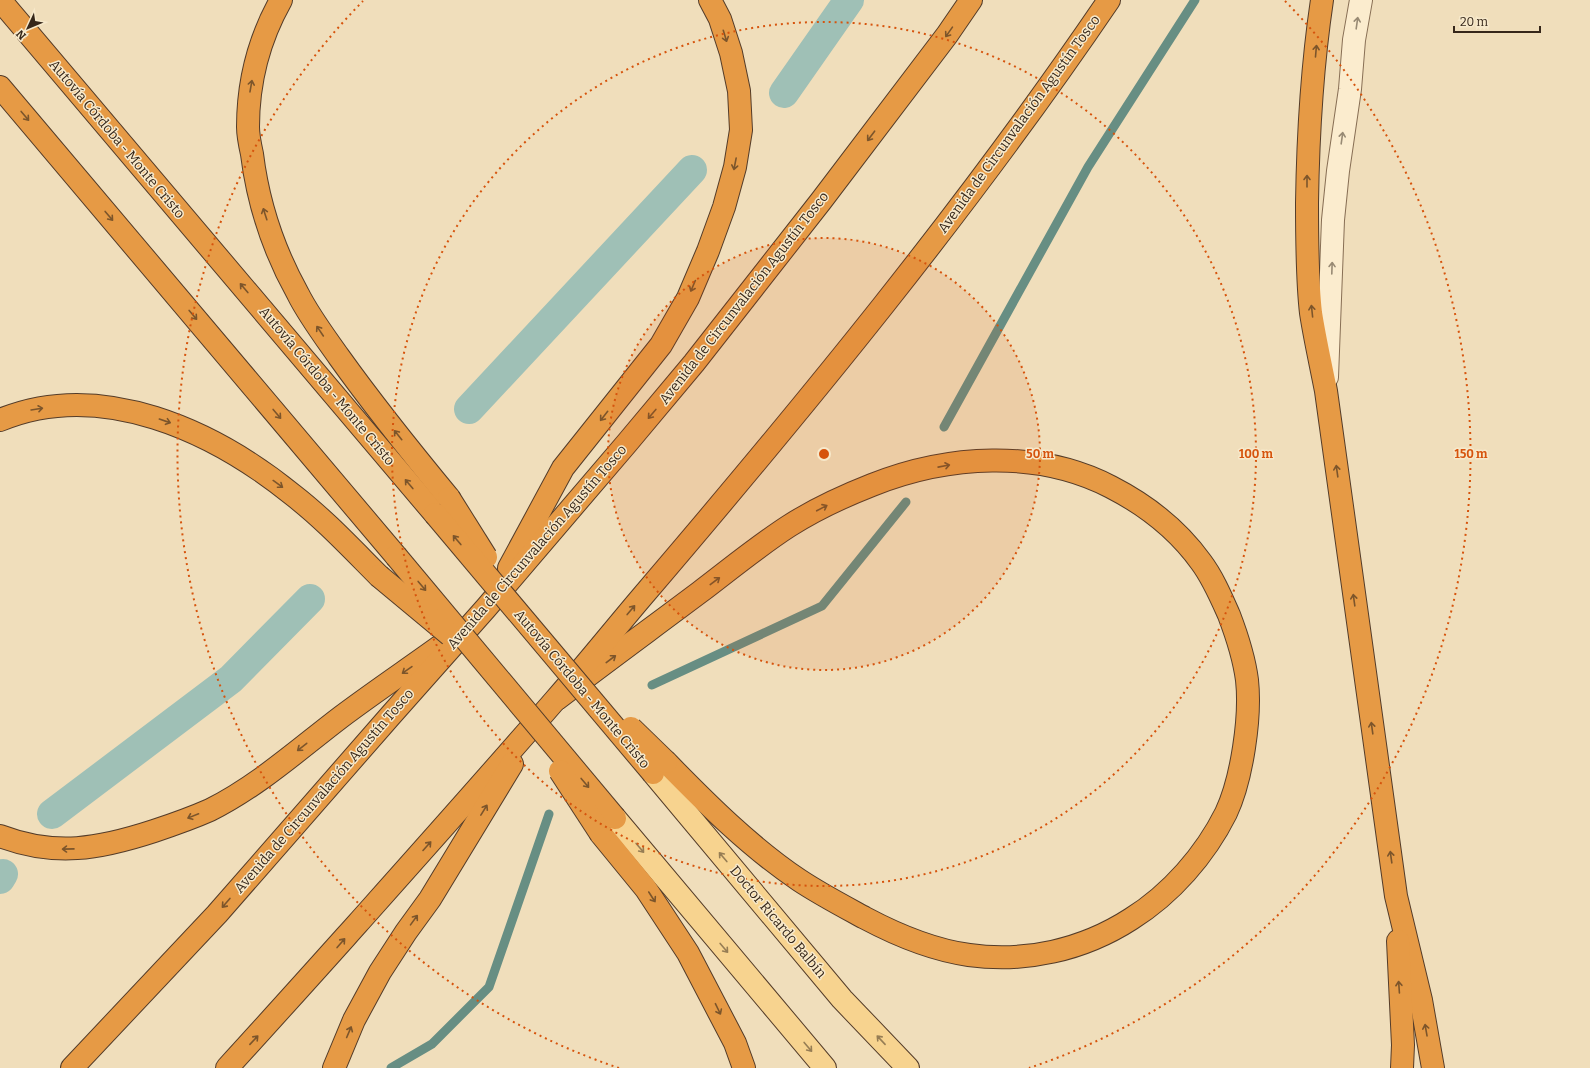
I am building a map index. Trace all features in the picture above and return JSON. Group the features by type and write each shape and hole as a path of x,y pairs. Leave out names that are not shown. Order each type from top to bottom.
{"highway":[{"name":"Autovía Córdoba - Monte Cristo","path":"0,0 442,506 538,636 660,767 703,800 758,848 798,879 842,906 885,928 930,946 968,955 1006,958 1041,954 1076,947 1110,932 1146,910 1174,884 1200,855 1226,811 1239,772 1247,729 1247,682 1239,640 1222,598 1202,563 1172,529 1136,500 1096,480 1049,465 1002,460 961,462 915,471 874,484 832,503 789,526 551,705"},
{"path":"280,0 270,19 257,54 250,90 248,129 253,168 265,217 277,252 298,295 319,329 389,425 442,506"},
{"path":"0,836 35,846 63,849 91,848 132,838 170,826 210,810 252,784 480,615 563,468 661,345 688,298 708,251 724,207 735,167 741,130 739,91 730,52 720,19 710,0"},
{"name":"Avenida de Circunvalación Agustín Tosco","path":"72,1068 217,914 480,615 694,363 884,119 947,35 971,0"},
{"name":"Avenida de Circunvalación Agustín Tosco","path":"227,1068 290,1001 551,705 691,539 863,329 1017,130 1109,0"},
{"path":"1322,0 1317,33 1307,171 1307,235 1311,312 1326,391 1396,896 1421,1000 1433,1068"},
{"path":"0,87 499,679 608,826 646,889 688,953 735,1043 744,1068"},
{"path":"0,420 31,410 60,405 86,404 116,408 150,416 188,429 247,461 294,495 379,576 499,679"},
{"path":"334,1068 354,1020 380,972 430,899 551,705"},
{"path":"1396,896 1403,1045 1402,1068"}],"main road":[{"name":"Doctor Ricardo Balbín","path":"660,767 842,999 908,1068"},
{"path":"608,826 825,1068"}],"street":[{"path":"1326,391 1333,220 1338,171 1350,89 1354,40 1361,0"}],"waterway":[{"path":"784,93 849,0"},
{"path":"944,427 1088,167 1195,0"},
{"path":"469,409 692,170"},
{"path":"652,685 822,606 906,502"},
{"path":"52,814 231,679 310,599"},
{"path":"391,1068 432,1044 489,987 549,814"},
{"path":"0,879 3,874"}]}
